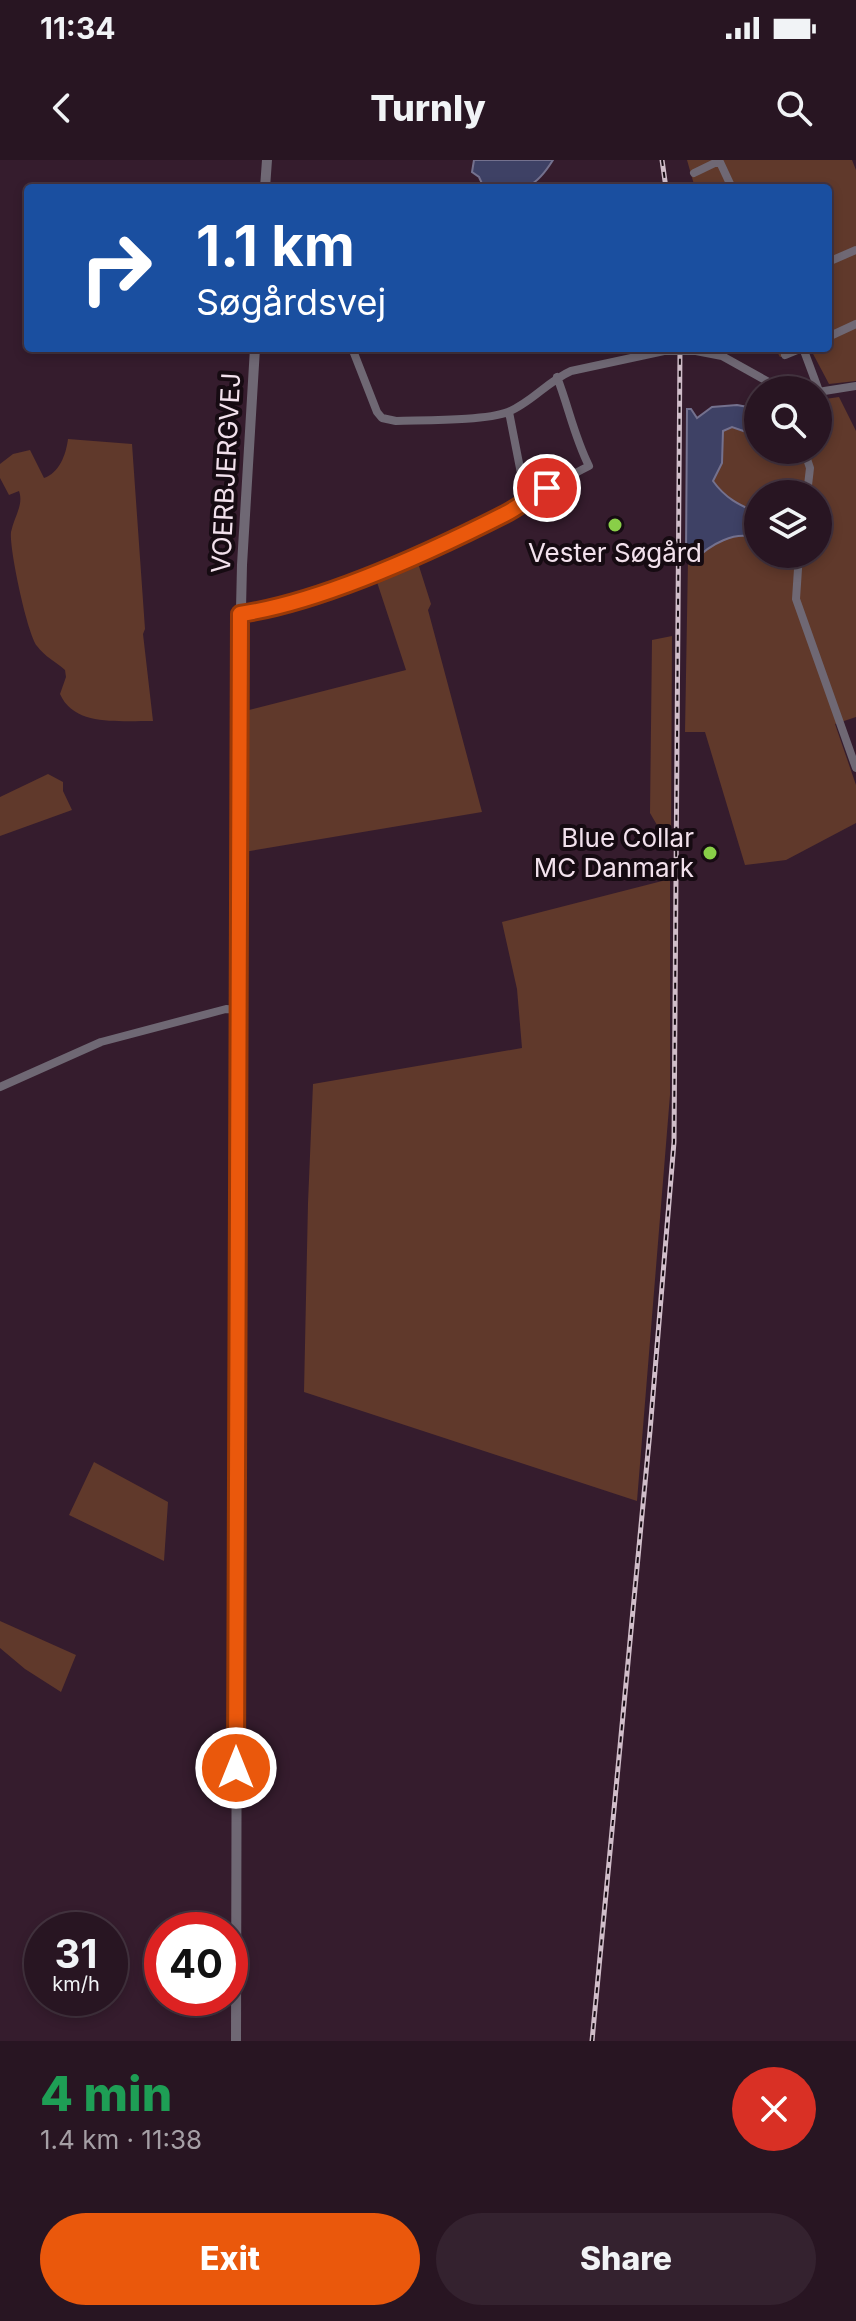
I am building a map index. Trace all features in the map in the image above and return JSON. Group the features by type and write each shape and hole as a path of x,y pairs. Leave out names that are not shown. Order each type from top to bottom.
{"street":[{"path":"265,184 267,160"},
{"path":"694,173 719,160 730,184"},
{"path":"832,260 856,250"},
{"path":"832,335 856,324"},
{"name":"VOERBJERGVEJ","path":"236,2041 240,614 255,352"},
{"path":"353,352 373,405 387,420 492,416 509,412 557,377 603,363 659,352"},
{"path":"701,352 722,356 758,376"},
{"path":"785,355 792,352"},
{"path":"803,352 812,376"},
{"path":"240,614 280,606 350,583 509,512 526,499 589,466 575,439 568,406 557,377"},
{"path":"832,390 856,386"},
{"path":"509,412 526,499"},
{"path":"798,568 796,599 856,768"},
{"path":"0,1087 101,1042 226,1009 238,1010"}],"shaded area":[{"path":"687,160 852,160 856,170 856,381 832,384 832,376 825,376 812,352 832,352 832,184 694,184"},
{"path":"777,352 802,352 780,357"},
{"path":"839,397 856,431 856,717 835,724 856,785 856,823 786,860 745,865 705,732 685,732 688,560 694,561 723,540 744,536 744,568 832,568 832,480 744,480 744,506 712,482 722,463 723,431 731,427 744,431 744,464 832,464 832,398"},
{"path":"68,439 132,444 143,634 153,721 100,720 76,712 60,694 66,677 65,670 40,650 28,625 11,541 20,496 19,491 9,495 0,478 0,464 13,454 30,450 44,478 61,463"},
{"path":"417,560 431,604 428,610 482,812 244,852 245,711 406,670 375,576"},
{"path":"672,636 671,849 650,813 652,640"},
{"path":"48,774 63,782 63,791 72,810 0,836 0,797"},
{"path":"670,879 670,1095 637,1501 304,1392 313,1084 522,1048 517,989 502,922"},
{"path":"94,1462 168,1502 164,1561 69,1515"},
{"path":"0,1621 76,1655 61,1692 25,1669 0,1648"}],"water":[{"path":"474,160 553,160 532,184 482,184 472,172"},
{"path":"744,406 744,431 732,427 723,431 722,463 713,481 722,492 744,506 744,536 715,544 694,561 688,560 686,555 687,409 691,409 697,418 712,407"}],"railway":[{"path":"662,160 665,184"},
{"path":"592,2041 674,1142 680,352"}],"place":[{"name":"Vester Søgård","path":"615,525"},
{"name":"Blue Collar MC Danmark","path":"710,853"}],"route":[{"path":"236,1768 240,614 280,606 350,583 509,512 547,488"}]}
